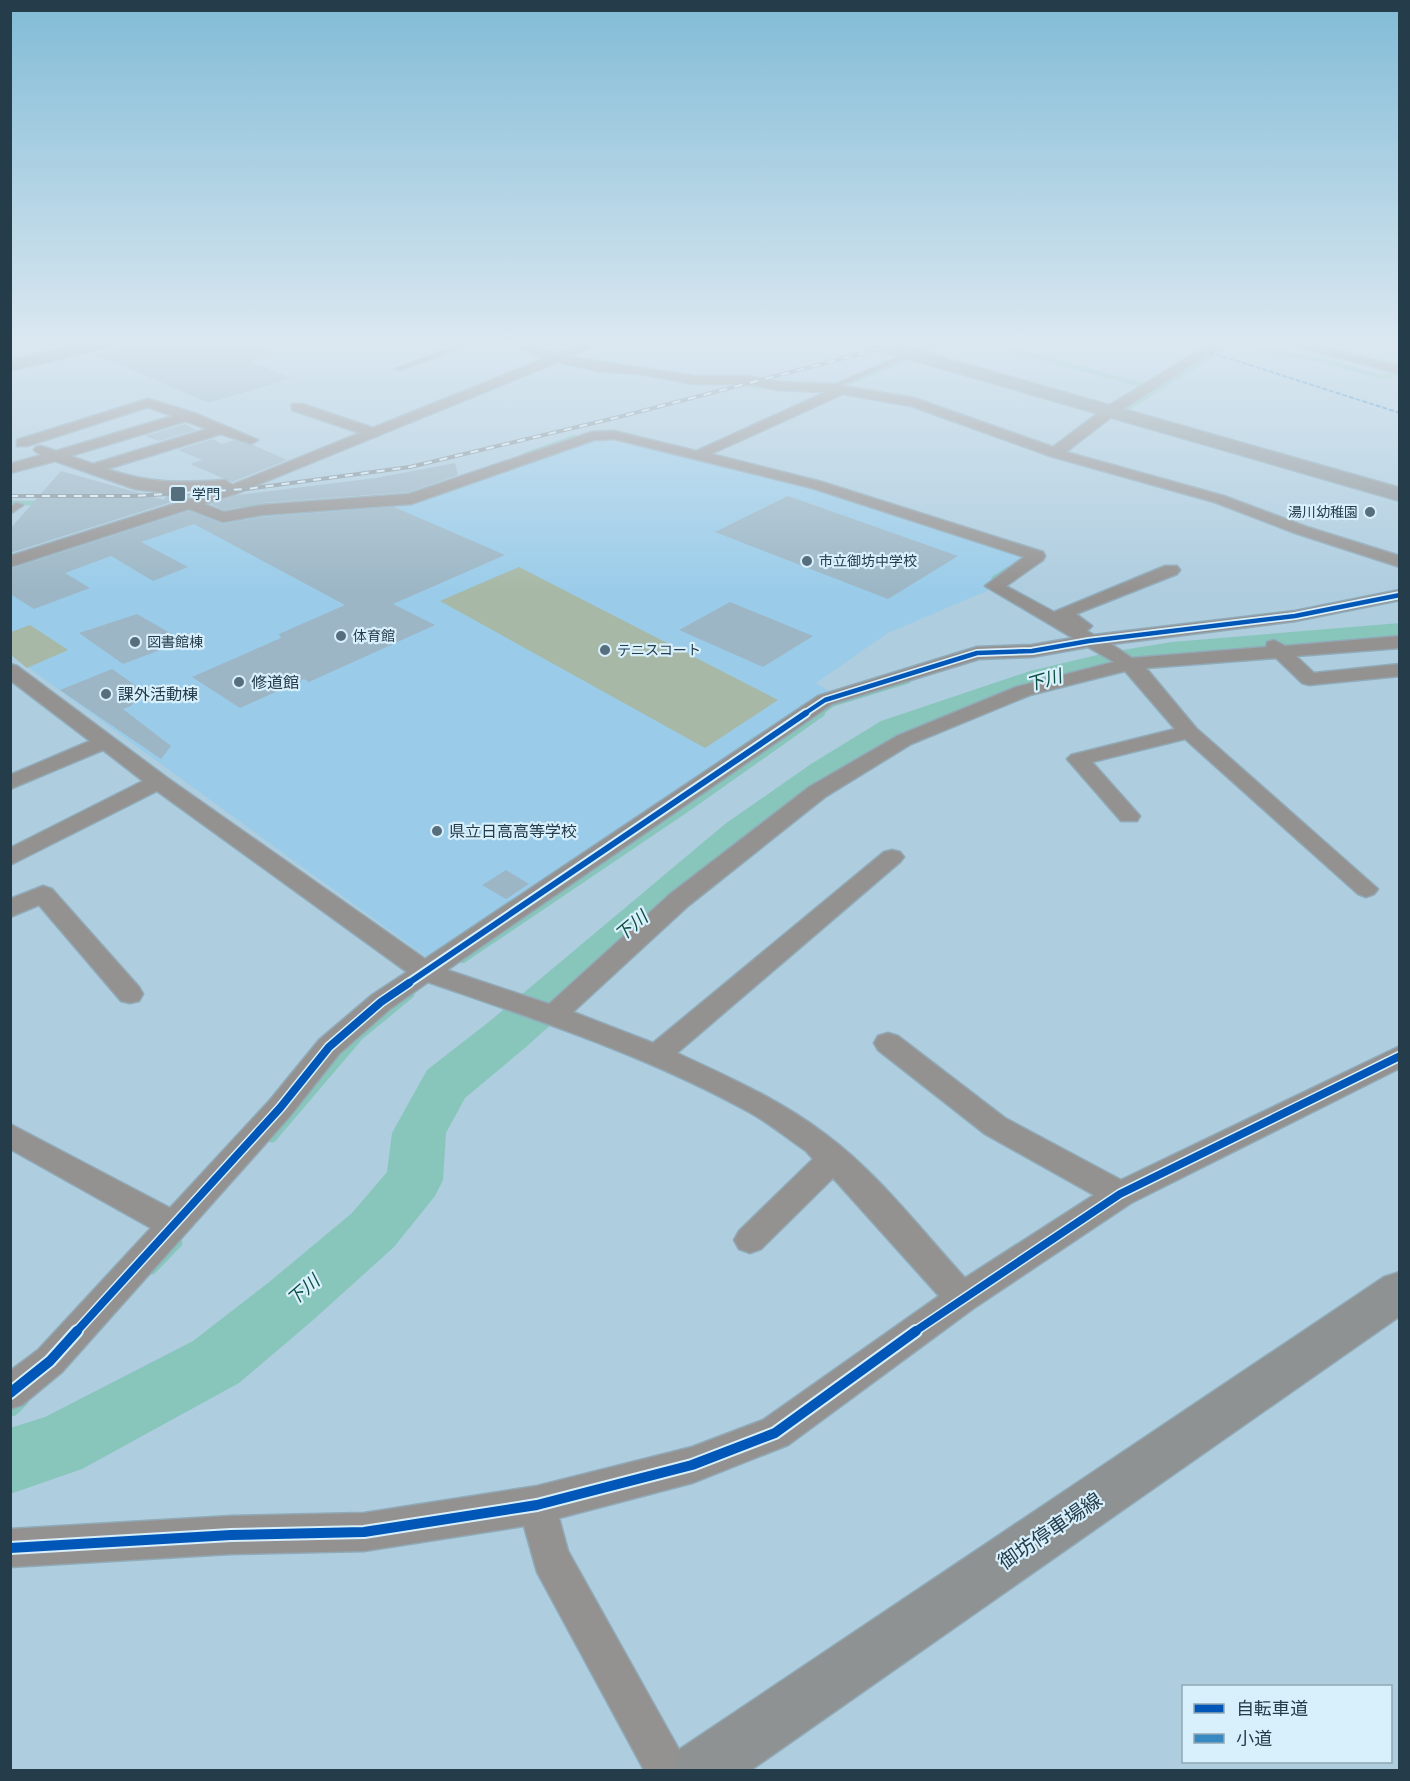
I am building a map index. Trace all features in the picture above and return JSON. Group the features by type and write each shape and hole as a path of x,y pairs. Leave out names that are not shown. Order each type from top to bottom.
{"main road":[{"path":"1159,425 1400,495"},
{"name":"御坊停車場線","path":"701,1770 1400,1291"}],"street":[{"path":"16,440 69,425"},
{"path":"10,468 158,425"},
{"path":"212,425 251,440"},
{"path":"351,425 371,432"},
{"path":"10,562 58,552 191,505 388,425"},
{"path":"698,455 760,425"},
{"path":"978,425 1055,453 1219,500 1301,530 1400,562"},
{"path":"1055,453 1092,425"},
{"path":"93,469 222,429"},
{"path":"191,505 223,517 262,510 411,499 592,436 614,435 818,485 1037,556 994,586 1097,640"},
{"path":"16,440 135,484 168,488 248,483"},
{"path":"1171,570 1062,613 1137,670 1189,732 1366,889"},
{"path":"10,1393 50,1361 280,1108 329,1047 381,1002 825,700 977,653 1032,651 1097,640 1295,616 1400,596"},
{"path":"1248,622 1309,679 1400,670"},
{"path":"553,1015 679,900 817,792 904,740 1023,691 1129,664 1400,642"},
{"path":"10,670 158,782 425,972 553,1015 656,1056 760,1105 816,1143 864,1189 962,1298"},
{"path":"1129,816 1078,759 1189,732"},
{"path":"10,783 105,741"},
{"path":"10,858 158,782"},
{"path":"656,1056 892,857"},
{"path":"10,909 43,894 130,994"},
{"path":"888,1043 995,1126 1120,1194"},
{"path":"10,1548 231,1535 364,1532 537,1505 692,1465 775,1433 962,1298 1120,1194 1400,1056"},
{"path":"10,1135 173,1225"},
{"path":"750,1240 832,1159"},
{"path":"537,1505 551,1558 667,1770"}],"lane":[{"path":"10,513 19,505"}],"shaded area":[{"name":"県立日高高等学校","path":"607,441 695,457 814,486 1032,557 989,590 888,633 816,683 829,691 813,703 429,959 11,655 10,583 203,514 221,519 262,512 396,503 402,505 586,442"}],"green space":[{"name":"テニスコート","path":"519,567 778,700 705,748 440,601"},
{"path":"30,625 68,650 27,668 11,655 11,632"}],"building":[{"path":"181,425 197,430 159,441 145,436"},
{"path":"213,439 222,444 233,440 253,445 287,460 232,482 190,464 202,460 178,450"},
{"path":"455,463 458,475 409,492 262,503 224,510 211,504 238,495 376,478"},
{"path":"61,471 164,500 167,495 200,493 10,553 10,529"},
{"path":"788,496 958,556 888,599 715,532"},
{"path":"394,507 505,555 393,604 435,625 309,682 304,679 240,708 192,677 281,638 279,634 345,605 194,524 141,542 188,567 153,581 111,556 65,573 90,588 34,609 10,594 10,569 189,511 223,524 262,517"},
{"path":"730,602 813,636 763,667 679,630"},
{"name":"図書館棟","path":"137,614 184,641 123,664 79,633"},
{"name":"課外活動棟","path":"112,669 142,690 131,706 123,709 171,746 161,759 60,690"},
{"path":"506,870 529,884 506,899 482,885"}],"waterway":[{"path":"524,455 574,437"},
{"path":"168,500 194,499"},
{"path":"10,503 42,503"},
{"path":"250,505 238,504 265,506"},
{"path":"994,578 1010,568"},
{"name":"下川","path":"10,1461 58,1446 216,1362 290,1302 373,1230 415,1180 419,1133 446,1084 508,1034 740,833 825,773 895,729 1043,679 1110,663 1172,653 1400,633"},
{"path":"819,714 833,704 908,681"},
{"path":"463,959 691,805 821,713"},
{"path":"272,1138 359,1036 410,994"},
{"path":"152,1270 178,1243"},
{"path":"13,1410 23,1400"}],"railway":[{"path":"10,496 135,496 247,489 410,467 585,425"}],"cycle path":[{"path":"10,1393 50,1361 280,1108 329,1047 381,1002 825,700 977,653 1032,651 1089,641 1295,616 1400,595"},
{"path":"10,1548 231,1535 364,1532 537,1505 692,1465 775,1433 962,1298 1120,1194 1400,1056"}],"place":[{"name":"学門","path":"178,494"},
{"name":"湯川幼稚園","path":"1370,512"},
{"name":"市立御坊中学校","path":"807,561"},
{"name":"体育館","path":"341,636"},
{"name":"図書館棟","path":"135,642"},
{"name":"テニスコート","path":"605,650"},
{"name":"修道館","path":"239,682"},
{"name":"課外活動棟","path":"106,694"},
{"name":"県立日高高等学校","path":"437,831"}]}
